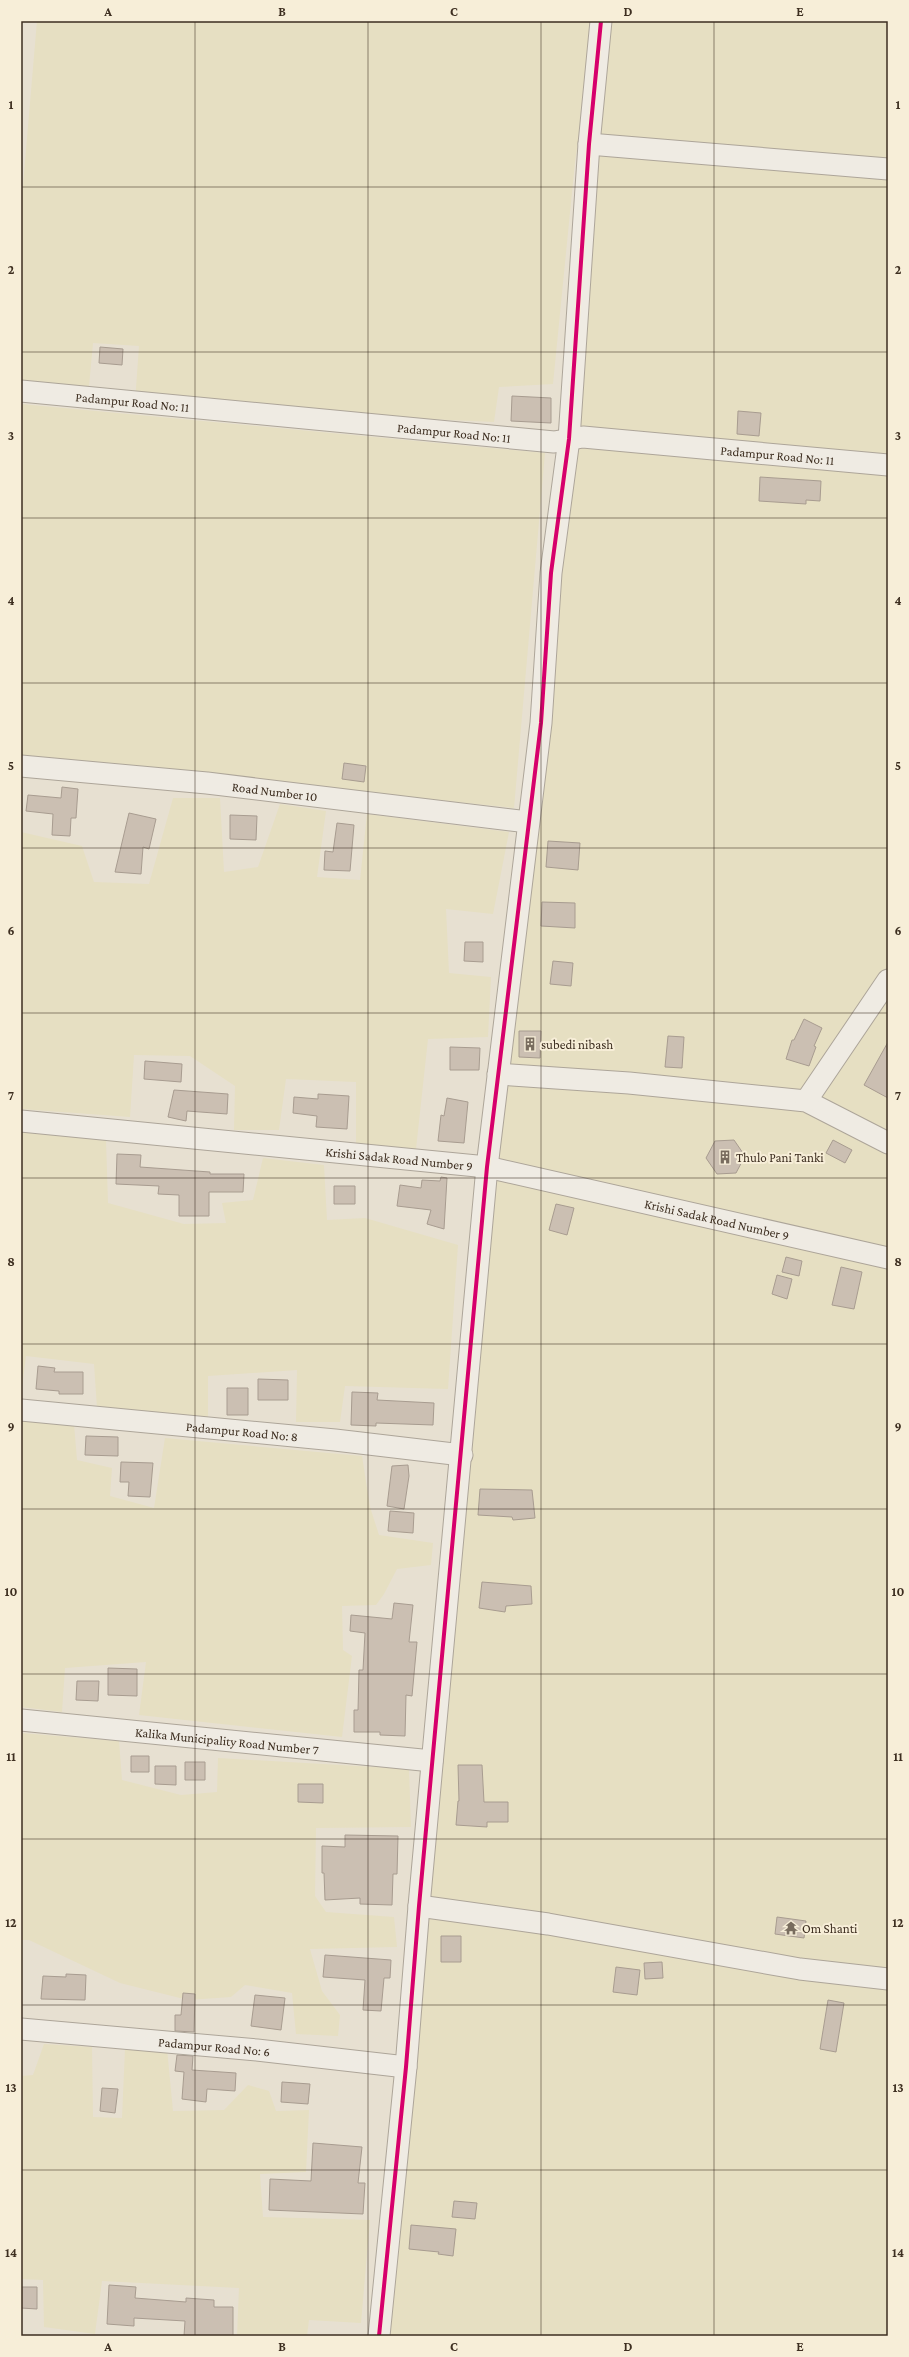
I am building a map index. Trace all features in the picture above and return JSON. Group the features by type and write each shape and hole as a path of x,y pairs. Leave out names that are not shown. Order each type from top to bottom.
{"street":[{"path":"379,2336 406,2067 432,1761 462,1455 487,1167 541,723 551,573 569,440 589,144 601,21"},
{"path":"589,144 888,169"},
{"name":"Padampur Road No: 11","path":"21,391 554,442 582,437 888,465"},
{"name":"Road Number 10","path":"21,766 207,782 528,822"},
{"path":"806,1101 888,980"},
{"path":"498,1074 629,1083 806,1101 888,1143"},
{"name":"Krishi Sadak Road Number 9","path":"21,1121 487,1167 888,1258"},
{"name":"Padampur Road No: 8","path":"21,1410 334,1440 462,1455"},
{"name":"Kalika Municipality Road Number 7","path":"21,1720 432,1761"},
{"path":"419,1906 548,1924 800,1969 888,1979"},
{"name":"Padampur Road No: 6","path":"21,2029 256,2050 406,2067"}],"shaded area":[{"path":"37,21 595,21 575,162 553,384 499,387 494,422 228,410 135,402 139,346 93,343 88,397 21,391 21,209"},
{"path":"601,21 888,21 888,2336 379,2336 462,1455 508,1076"},
{"path":"21,404 545,453 514,808 21,757"},
{"path":"173,798 220,798 224,872 258,867 280,804 326,811 317,877 360,880 367,814 509,832 493,914 446,909 449,973 491,977 488,1037 428,1039 416,1149 356,1143 356,1082 286,1079 279,1130 234,1130 235,1086 190,1056 134,1055 130,1117 21,1109 21,832 82,846 94,882 149,884"},
{"path":"21,1132 106,1140 108,1203 184,1224 226,1223 222,1203 253,1200 263,1158 324,1165 327,1220 365,1218 458,1245 448,1389 345,1386 340,1422 296,1422 297,1370 208,1376 208,1417 97,1408 94,1364 26,1356 21,1395"},
{"path":"21,1419 74,1424 77,1460 112,1468 110,1496 154,1508 165,1438 362,1456 370,1507 379,1535 433,1543 431,1565 397,1569 384,1594 376,1605 342,1606 343,1650 352,1656 342,1737 139,1715 146,1662 65,1668 62,1712 21,1707"},
{"path":"21,1733 119,1741 122,1780 181,1795 217,1792 218,1758 409,1769 411,1827 316,1828 315,1896 326,1912 394,1917 397,1947 310,1949 322,1991 340,2015 338,2036 296,2034 292,1993 245,1985 231,1997 188,2000 120,1983 29,1940 21,1940"},
{"path":"44,2044 92,2047 93,2117 122,2118 125,2049 167,2049 173,2111 224,2110 248,2085 269,2091 276,2111 309,2110 306,2172 260,2174 263,2217 370,2220 361,2323 309,2320 307,2336 237,2336 239,2288 102,2281 95,2334 44,2327 43,2280 21,2279 21,2076 33,2075"}],"building":[{"path":"100,347 123,349 122,365 99,363"},
{"path":"512,396 551,398 551,423 511,421"},
{"path":"738,411 761,413 759,436 737,434"},
{"path":"760,477 821,481 820,501 806,500 806,504 759,501"},
{"path":"344,763 366,766 364,782 342,779"},
{"path":"62,787 78,789 76,818 71,818 70,836 52,835 53,814 26,811 28,795 61,798"},
{"path":"129,813 156,819 149,849 143,847 141,874 115,872"},
{"path":"230,815 257,816 256,840 230,839"},
{"path":"337,823 354,825 350,871 324,870 325,851 333,852"},
{"path":"548,841 580,843 578,870 546,867"},
{"path":"542,902 575,903 575,928 541,926"},
{"path":"465,942 483,942 483,962 464,961"},
{"path":"553,961 573,963 571,986 550,984"},
{"path":"804,1019 822,1028 814,1046 816,1047 809,1066 786,1059 792,1040 794,1040"},
{"name":"subedi nibash","path":"519,1031 541,1031 540,1058 519,1057"},
{"path":"668,1036 684,1037 682,1068 665,1067"},
{"path":"888,1042 888,1098 864,1085"},
{"path":"450,1047 480,1048 479,1070 450,1070"},
{"path":"145,1061 182,1064 181,1082 144,1079"},
{"path":"174,1090 228,1094 227,1114 187,1111 186,1121 168,1117"},
{"path":"318,1094 349,1096 347,1129 316,1127 317,1116 293,1113 294,1097 318,1099"},
{"path":"447,1098 468,1102 464,1143 438,1141 441,1115 444,1116"},
{"name":"Thulo Pani Tanki","path":"734,1140 745,1156 736,1173 717,1174 706,1158 715,1141"},
{"path":"833,1140 852,1150 845,1163 826,1153"},
{"path":"117,1154 141,1155 140,1167 210,1172 210,1174 244,1174 243,1192 209,1192 209,1216 179,1216 179,1195 158,1194 159,1186 116,1184"},
{"path":"441,1177 447,1178 444,1229 427,1224 431,1210 397,1206 400,1185 421,1188 422,1180 440,1181"},
{"path":"334,1186 355,1186 355,1204 334,1204"},
{"path":"556,1204 574,1208 567,1235 549,1230"},
{"path":"786,1257 802,1261 799,1276 782,1272"},
{"path":"841,1267 862,1272 854,1309 832,1305"},
{"path":"777,1275 792,1279 787,1299 772,1294"},
{"path":"38,1366 55,1368 54,1372 83,1372 83,1394 59,1394 59,1391 36,1389"},
{"path":"258,1379 288,1380 288,1400 258,1400"},
{"path":"227,1388 248,1388 248,1415 227,1415"},
{"path":"352,1392 378,1393 377,1400 434,1403 433,1425 376,1423 376,1426 351,1425"},
{"path":"86,1436 118,1437 118,1456 85,1455"},
{"path":"121,1462 153,1463 150,1497 128,1496 129,1482 120,1482"},
{"path":"408,1465 409,1476 404,1509 387,1506 392,1466"},
{"path":"480,1489 532,1490 535,1518 513,1520 512,1517 478,1515"},
{"path":"390,1511 414,1513 413,1533 388,1531"},
{"path":"482,1582 531,1586 532,1604 506,1606 505,1612 479,1608"},
{"path":"394,1603 413,1605 409,1642 417,1642 412,1696 406,1695 405,1736 380,1735 380,1732 354,1732 354,1710 358,1710 359,1670 363,1670 365,1633 350,1631 351,1615 392,1619"},
{"path":"108,1668 137,1669 137,1696 108,1695"},
{"path":"77,1681 99,1681 98,1701 76,1700"},
{"path":"131,1756 149,1756 149,1772 131,1772"},
{"path":"185,1762 205,1762 205,1780 185,1780"},
{"path":"458,1765 482,1765 484,1802 508,1802 508,1822 487,1822 487,1827 456,1825 459,1801"},
{"path":"155,1766 176,1766 176,1785 155,1784"},
{"path":"298,1784 323,1784 323,1803 298,1802"},
{"path":"345,1835 398,1836 397,1874 393,1874 392,1905 360,1904 360,1898 325,1900 324,1873 322,1873 322,1846 345,1847"},
{"name":"Om Shanti","path":"777,1917 806,1921 804,1938 775,1934"},
{"path":"441,1936 461,1936 461,1962 441,1962"},
{"path":"325,1955 391,1960 390,1978 384,1978 381,2011 363,2010 365,1980 323,1977"},
{"path":"662,1962 663,1978 645,1979 644,1963"},
{"path":"616,1967 640,1970 637,1995 613,1992"},
{"path":"66,1974 86,1975 85,2000 41,1999 43,1976 66,1977"},
{"path":"183,1993 195,1994 194,2032 175,2031 175,2015 181,2015"},
{"path":"255,1995 285,1998 281,2030 251,2026"},
{"path":"828,2000 844,2003 836,2052 820,2049"},
{"path":"177,2055 193,2056 192,2070 236,2073 235,2091 207,2089 206,2102 182,2099 184,2072 175,2071"},
{"path":"282,2082 310,2084 308,2104 281,2102"},
{"path":"102,2088 118,2089 115,2113 100,2111"},
{"path":"313,2143 362,2147 358,2183 365,2183 363,2214 269,2210 270,2179 311,2181"},
{"path":"454,2201 477,2203 475,2219 452,2217"},
{"path":"411,2225 456,2229 453,2256 438,2254 439,2252 409,2249"},
{"path":"109,2285 136,2287 135,2298 186,2302 186,2298 214,2300 214,2307 233,2307 233,2336 184,2336 185,2321 134,2318 134,2326 107,2324"},
{"path":"21,2287 37,2287 37,2309 21,2308"}],"cycle path":[{"path":"379,2336 406,2067 419,1906 487,1167 541,723 551,573 569,439 589,144 601,21"}],"place":[{"name":"subedi nibash","path":"530,1044"},
{"name":"Thulo Pani Tanki","path":"725,1157"},
{"name":"Om Shanti","path":"791,1928"}]}
